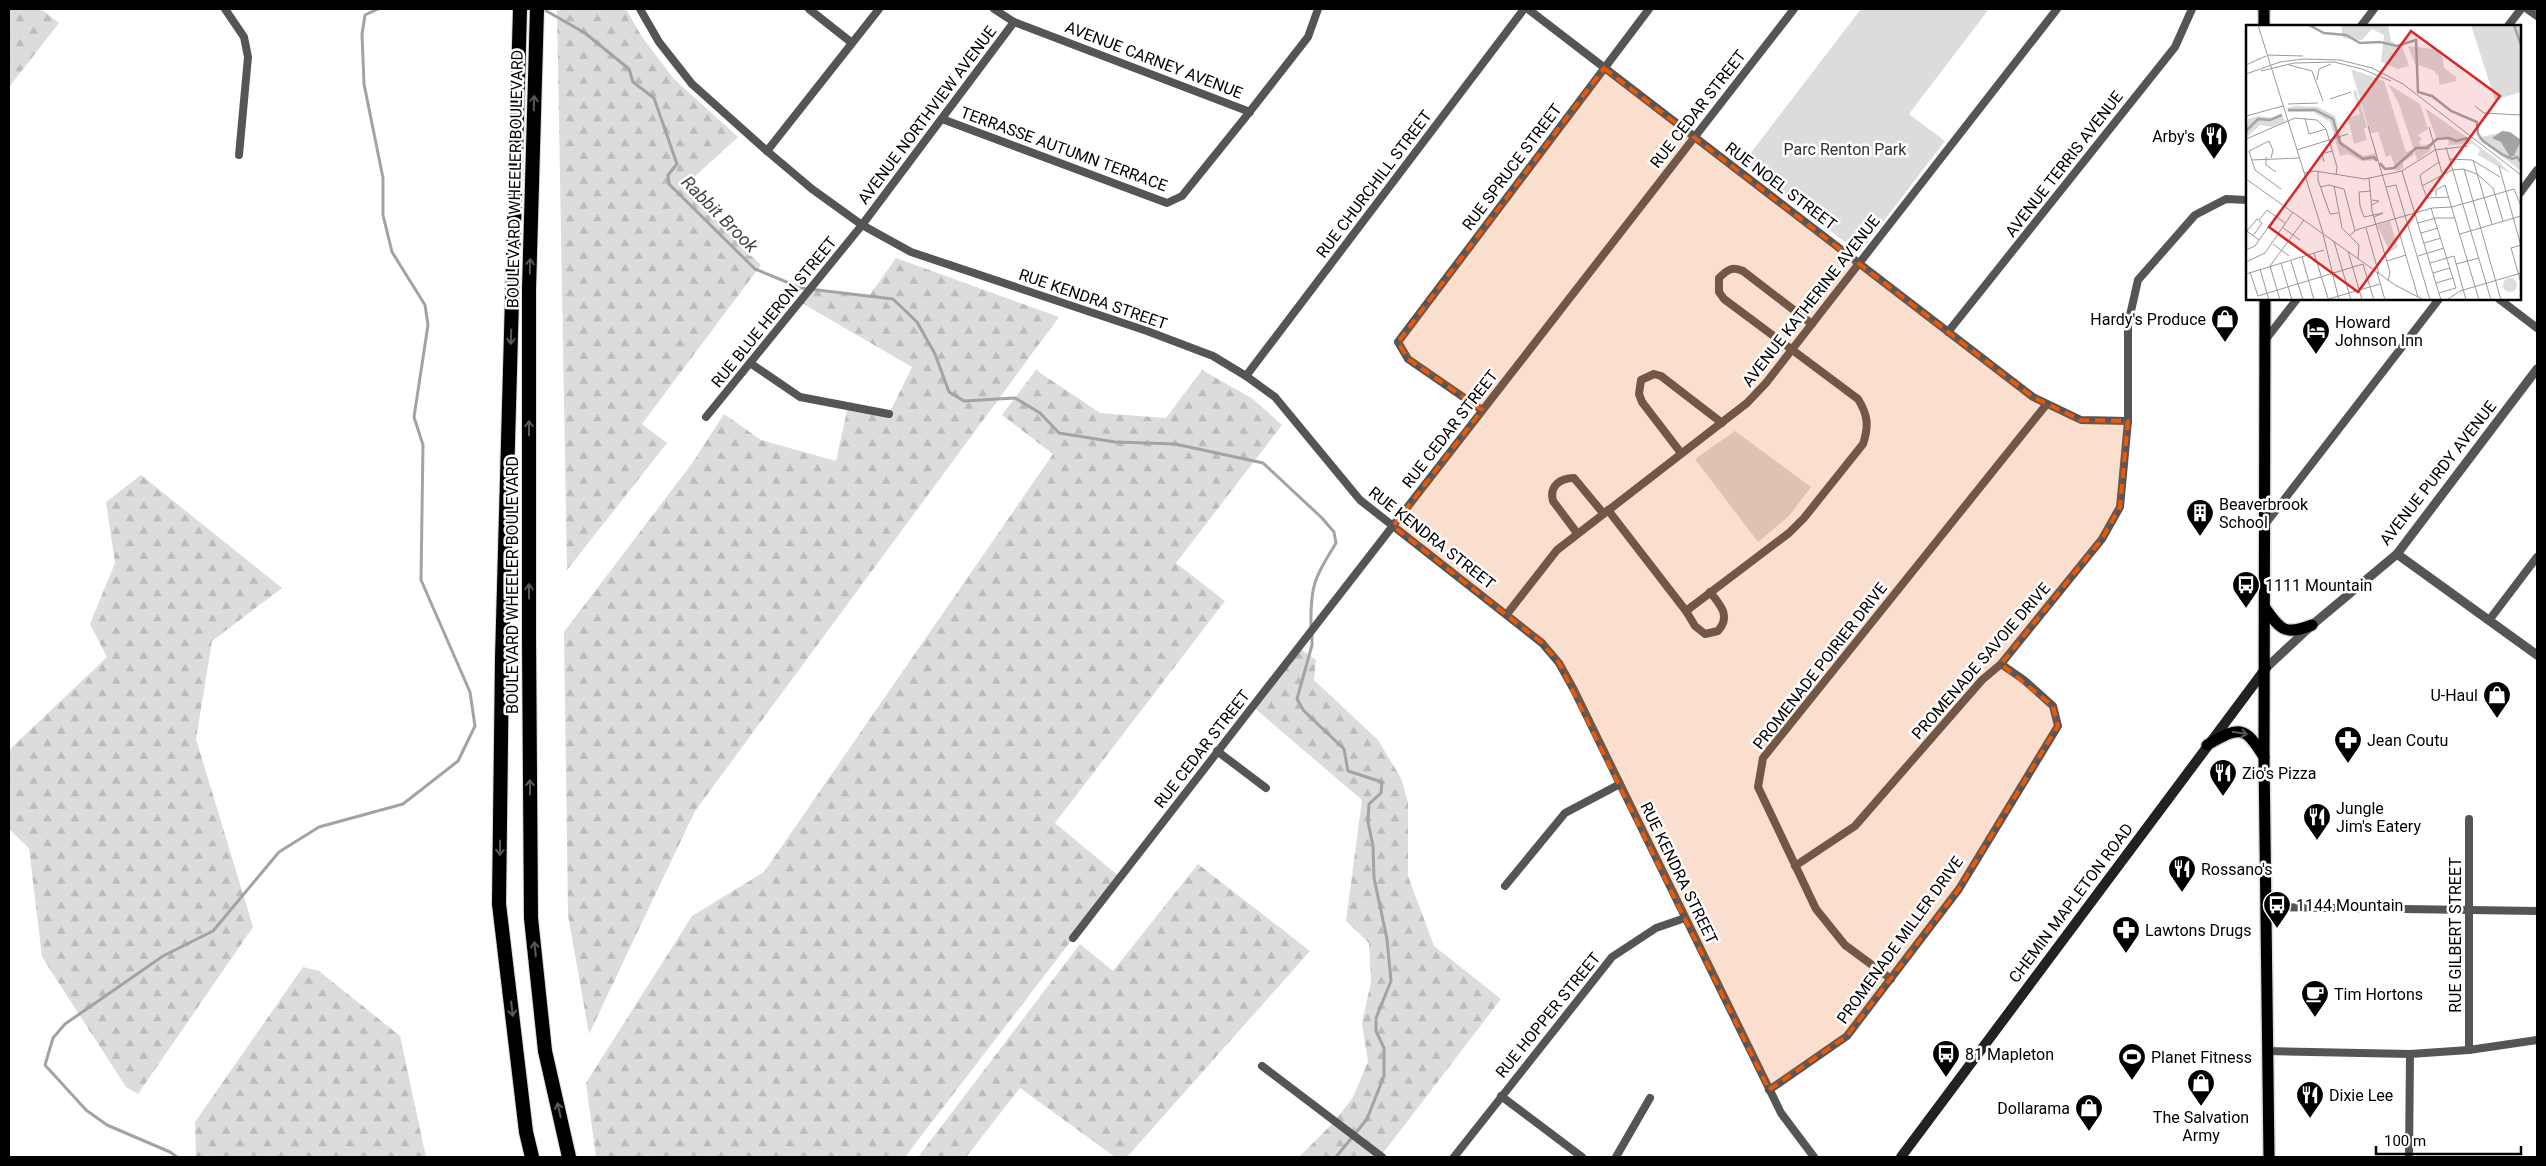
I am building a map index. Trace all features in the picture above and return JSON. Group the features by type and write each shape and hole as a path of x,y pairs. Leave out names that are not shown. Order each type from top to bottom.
{"highway":[{"name":"BOULEVARD WHEELER BOULEVARD","path":"520,9 502,659 499,904 526,1132 532,1157"},
{"name":"BOULEVARD WHEELER BOULEVARD","path":"537,9 529,289 528,639 531,918 545,1052 569,1157"}],"main road":[{"path":"2264,9 2264,25"},
{"path":"2265,300 2266,668 2264,757 2269,1157"},
{"path":"2266,609 2279,628 2294,632 2312,625"},
{"name":"CHEMIN MAPLETON ROAD","path":"1901,1157 2266,668"},
{"path":"2207,745 2230,732 2242,731 2252,737 2264,757"}],"street":[{"path":"225,9 244,37 248,57 239,155"},
{"name":"RUE KENDRA STREET","path":"640,9 659,42 692,84 812,189 862,225 911,252 1147,331 1213,356 1246,376 1275,397 1360,500 1507,614 1542,644 1559,663 1769,1090 1794,1134 1814,1157"},
{"path":"809,9 852,43"},
{"path":"767,151 879,9"},
{"name":"AVENUE CARNEY AVENUE","path":"994,9 1014,22 1250,112"},
{"name":"TERRASSE AUTUMN TERRACE","path":"942,119 1167,203 1182,196 1250,112 1308,37 1318,9"},
{"name":"RUE CHURCHILL STREET","path":"1246,376 1524,9"},
{"name":"RUE NOEL STREET","path":"1528,9 1948,332 2046,405 2081,420 2128,421"},
{"name":"RUE SPRUCE STREET","path":"1482,410 1408,359 1398,342 1649,9"},
{"name":"RUE CEDAR STREET","path":"1073,938 1794,9"},
{"name":"AVENUE KATHERINE AVENUE","path":"1507,614 1557,550 1722,423 1747,403 1766,383 2057,9"},
{"name":"AVENUE TERRIS AVENUE","path":"1948,332 2175,47 2192,9"},
{"path":"2362,25 2374,9"},
{"path":"2509,25 2521,9"},
{"path":"2527,9 2537,16"},
{"name":"AVENUE NORTHVIEW AVENUE","path":"862,225 1014,22"},
{"path":"2521,192 2537,170"},
{"name":"PROMENADE SAVOIE DRIVE","path":"1795,866 1855,826 1982,680 2001,664 2102,539 2120,507 2128,421 2128,324 2138,280 2195,215 2226,199 2246,200"},
{"name":"RUE BLUE HERON STREET","path":"706,417 862,225"},
{"path":"1686,611 1804,518 1863,444 1868,430 1866,412 1858,400 1724,298 1719,292 1719,278 1730,269 1736,268 1743,271 1812,324"},
{"path":"2265,340 2295,300"},
{"path":"2266,523 2438,300"},
{"path":"2500,300 2537,328"},
{"path":"750,363 800,397 888,414"},
{"name":"AVENUE PURDY AVENUE","path":"2266,668 2312,625 2397,554 2537,369"},
{"path":"1681,453 1642,402 1638,394 1641,380 1654,374 1661,376 1722,423"},
{"name":"PROMENADE POIRIER DRIVE","path":"1891,979 1845,945 1816,909 1758,787 1763,758 2046,405"},
{"path":"1577,533 1554,502 1552,496 1555,484 1561,480 1574,478 1605,512 1686,611 1699,631 1705,634 1718,631 1725,619 1724,612 1710,592"},
{"path":"2397,554 2490,619 2537,655"},
{"path":"2490,619 2537,558"},
{"name":"PROMENADE MILLER DRIVE","path":"1769,1090 1847,1036 1959,889 2058,726 2053,706 2024,680 2001,664"},
{"path":"1217,752 1266,788"},
{"path":"1505,886 1564,813 1620,784"},
{"name":"RUE GILBERT STREET","path":"2468,819 2469,1050"},
{"path":"2266,907 2537,911"},
{"name":"RUE HOPPER STREET","path":"1454,1157 1612,957 1656,928 1685,918"},
{"path":"2268,1051 2410,1054 2469,1050 2537,1040"},
{"path":"2409,1157 2410,1054"},
{"path":"1262,1066 1382,1157"},
{"path":"1501,1096 1582,1157"},
{"path":"1616,1157 1650,1098"}],"highlighted area":[{"path":"1604,68 2033,397 2081,420 2128,421 2120,507 2102,539 2001,664 2053,706 2058,726 1959,889 1847,1036 1769,1090 1559,663 1542,643 1393,526 1482,410 1408,359 1398,342"}],"green space":[{"path":"9,9 41,9 59,23 9,87"},
{"path":"557,9 626,9 642,37 674,79 738,137 683,187 761,265 642,424 667,443 567,570"},
{"name":"Parc Renton Park","path":"1861,9 1989,9 1909,114 1945,141 1859,253 1743,163"},
{"path":"896,258 1059,317 695,811 589,1034 568,915 564,632 693,462 724,414 761,440 836,461 848,406 889,414 912,367 800,302 810,289 869,296"},
{"path":"1036,370 1100,413 1166,418 1202,370 1253,399 1282,425 1176,563 1225,601 1055,823 1120,877 905,1157 596,1157 586,1083 692,916 764,872 1053,454 1002,415"},
{"path":"1735,431 1811,487 1789,516 1758,542 1695,459"},
{"path":"141,475 282,588 212,641 196,739 253,927 138,1094 126,1087 42,957 29,848 9,829 9,750 107,657 90,624 115,563 106,502"},
{"path":"1298,647 1316,660 1314,680 1378,740 1401,778 1408,802 1408,876 1434,946 1501,999 1380,1157 1299,1157 1335,1121 1353,1097 1368,1062 1362,1023 1371,982 1369,943 1346,921 1362,800 1252,706"},
{"path":"1198,864 1310,951 1127,1157 1115,1157 1020,1088 966,1157 918,1157 1080,944 1113,971"},
{"path":"303,967 319,971 400,1036 426,1157 196,1157 195,1122"}],"waterway":[{"path":"177,1157 170,1152 107,1125 86,1110 45,1065 53,1038 65,1024 163,956 213,931 279,852 319,827 403,804 458,761 475,726 470,692 421,580 423,445 414,417 428,325 425,305 392,252 383,215 383,178 364,84 362,34 365,15 378,9"},
{"name":"Rabbit Brook","path":"543,9 585,33 629,69 633,82 654,98 677,164 668,175 669,184 755,269 801,288 893,299 917,322 935,354 949,392 964,401 1015,398 1040,413 1059,433 1115,442 1175,444 1263,463 1322,518 1334,532 1336,543 1315,583 1311,602 1311,628"},
{"path":"1312,634 1312,645 1297,699 1304,711 1344,749 1348,771 1382,782 1381,793 1369,804 1368,822 1373,846 1374,878 1387,939 1391,981 1376,1018 1376,1031 1384,1048 1384,1076 1367,1119 1336,1157"}],"place":[{"name":"Arby's","path":"2214,160"},
{"name":"Hardy's Produce","path":"2225,343"},
{"name":"Howard Johnson Inn","path":"2316,355"},
{"name":"Beaverbrook School","path":"2200,537"},
{"name":"1111 Mountain","path":"2246,609"},
{"name":"U-Haul","path":"2497,719"},
{"name":"Jean Coutu","path":"2348,764"},
{"name":"Zio's Pizza","path":"2223,797"},
{"name":"Jungle Jim's Eatery","path":"2317,841"},
{"name":"Rossano's","path":"2182,893"},
{"name":"1144 Mountain","path":"2277,929"},
{"name":"Lawtons Drugs","path":"2126,954"},
{"name":"Tim Hortons","path":"2315,1018"},
{"name":"81 Mapleton","path":"1946,1078"},
{"name":"Planet Fitness","path":"2132,1081"},
{"name":"The Salvation Army","path":"2201,1107"},
{"name":"Dixie Lee","path":"2310,1119"},
{"name":"Dollarama","path":"2089,1132"}]}
